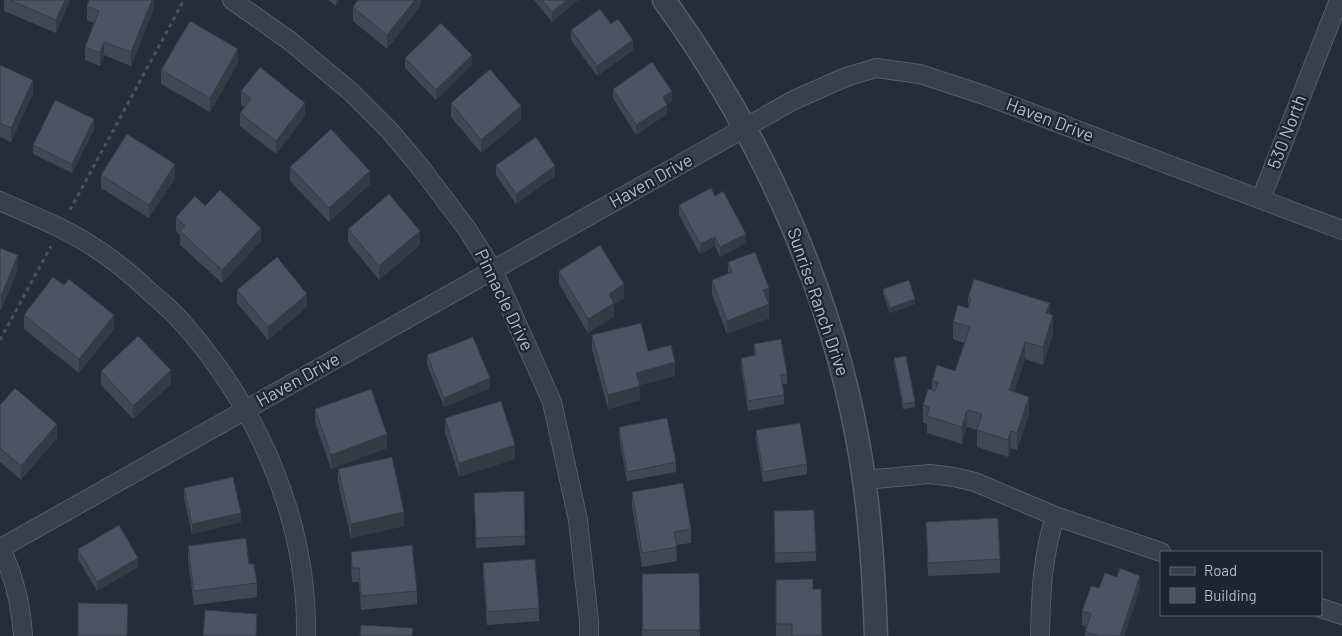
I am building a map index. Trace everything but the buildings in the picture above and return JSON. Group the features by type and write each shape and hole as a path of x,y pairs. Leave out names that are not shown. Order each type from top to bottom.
{"street":[{"name":"Pinnacle Drive","path":"232,0 290,41 351,92 390,131 421,168 467,229 493,270 552,402 578,520 589,636"},
{"name":"Sunrise Ranch Drive","path":"664,0 713,72 744,128 780,198 822,303 850,402 864,480 873,572 876,636"},
{"name":"530 North","path":"1261,199 1339,0"},
{"name":"Haven Drive","path":"0,547 794,100 846,77 876,68 920,74 984,95 1342,230"},
{"path":"0,201 60,228 92,245 124,268 181,320 219,367 246,409 286,500 298,546 303,576 306,636"},
{"path":"864,480 930,474 975,482 1055,516 1160,552"},
{"path":"1040,636 1042,572 1055,516"},
{"path":"0,547 14,581 22,614 23,636"},
{"path":"1322,608 1342,615"}],"path":[{"path":"70,210 184,0"},
{"path":"0,340 51,246"}]}
